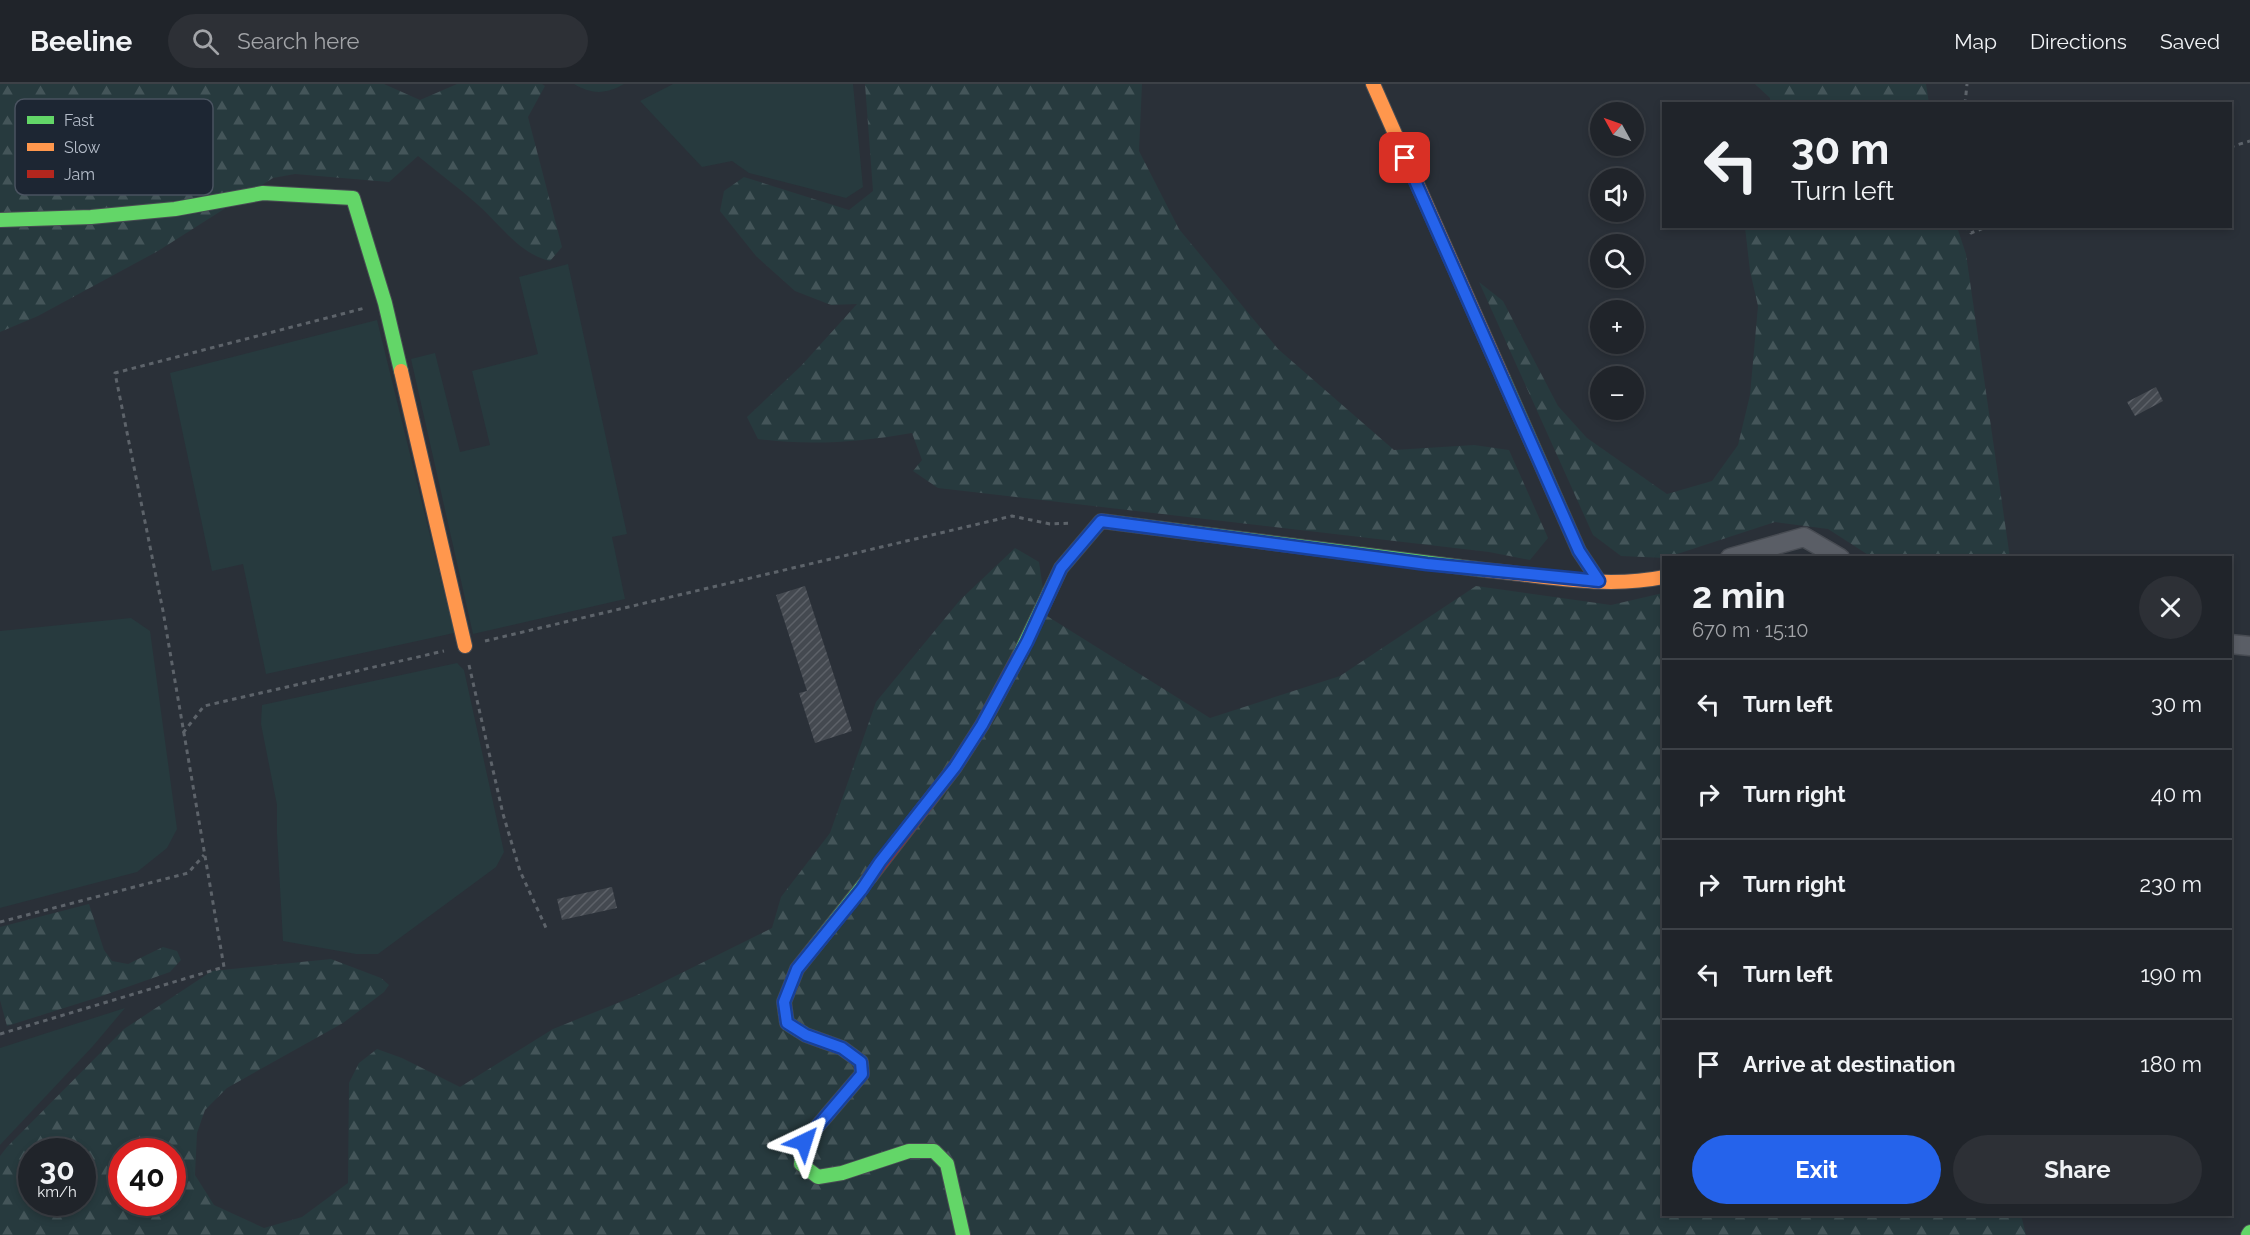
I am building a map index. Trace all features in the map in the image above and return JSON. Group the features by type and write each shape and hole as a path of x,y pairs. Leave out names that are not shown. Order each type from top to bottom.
{"street":[{"path":"1373,84 1579,551 1599,581"},
{"path":"0,220 91,217 175,209 263,193 353,198 384,303 465,646"},
{"path":"963,1235 947,1164 934,1151 909,1151 842,1173 818,1177 801,1164 804,1142 862,1074 861,1062 842,1048 806,1035 787,1023 784,1002 797,969 862,889 880,862 955,767 982,725 1027,642 1061,568 1101,521 1427,564 1599,581 1647,582 1662,578"},
{"path":"1737,556 1804,537 1837,556"},
{"path":"2232,644 2250,646"}],"path":[{"path":"1965,102 1967,84"},
{"path":"2232,146 2250,141"},
{"path":"1966,228 1971,233 1984,228"},
{"path":"0,1034 224,968 163,611 115,374 384,303"},
{"path":"183,733 204,706 1012,516 1050,524 1101,521"},
{"path":"465,646 503,814 519,871 547,930"},
{"path":"0,922 188,873 204,855"}],"green space":[{"path":"0,84 384,84 420,100 457,84 542,84 545,86 528,117 562,247 550,261 528,252 519,245 486,212 418,156 389,182 295,174 273,178 158,251 38,316 0,332"},
{"path":"574,84 624,84 612,90 599,92"},
{"path":"673,84 853,84 863,187 846,198 749,173 732,161 702,167 640,101"},
{"path":"865,84 1142,84 1139,151 1179,229 1278,349 1394,450 1474,445 1509,450 1548,538 1530,560 1489,552 938,488 913,471 922,460 912,433 835,442 758,439 747,417 801,366 857,304 831,305 795,291 756,256 720,211 724,191 744,177 849,210 873,191"},
{"path":"1755,84 1926,84 1929,102 1770,102 1770,98"},
{"path":"1745,228 1957,228 1966,254 2010,556 1870,556 1828,529 1775,522 1662,558 1621,556 1593,535 1479,282 1503,301 1558,406 1587,438 1667,494 1712,481 1738,445 1750,395 1758,306 1750,271"},
{"path":"568,264 627,534 612,537 625,599 473,634 411,359 435,353 460,452 490,445 472,371 538,354 519,277"},
{"path":"377,320 454,633 266,674 243,564 212,571 170,373"},
{"path":"1015,548 1039,562 1047,616 1210,718 1340,676 1476,586 1611,605 1662,593 1662,1216 2021,1216 2026,1235 0,1235 0,1156 7,1147 124,1029 212,971 331,959 381,978 389,985 384,992 343,1023 227,1088 205,1110 197,1133 195,1175 214,1205 264,1228 302,1217 348,1183 349,1083 359,1063 377,1049 402,1058 460,1087 553,1029 635,996 772,928 781,897 830,833 876,702 960,600"},
{"path":"131,618 150,631 177,829 167,848 137,872 0,908 0,631"},
{"path":"457,663 464,670 504,852 496,867 378,954 356,954 283,941 277,805 261,724 262,705"},
{"path":"89,904 104,950 112,961 128,964 163,947 177,951 181,960 170,972 7,1026 0,1000 0,927"},
{"path":"125,1008 93,1046 0,1145 0,1048"}],"building":[{"path":"2156,387 2163,401 2135,416 2127,402"},
{"path":"805,586 852,731 815,743 799,693 807,691 776,595"},
{"path":"612,887 617,908 562,920 557,899"}],"traffic: fast":[{"path":"0,220 91,217 175,209 263,193 353,198 385,303 401,371"},
{"path":"1503,378 1579,551 1599,581"},
{"path":"1019,656 1061,568 1101,521 1485,570"},
{"path":"870,877 797,969 784,1002 787,1023 806,1035 842,1048 861,1062 862,1074 804,1142 801,1164 818,1177 842,1173 909,1151 934,1151 947,1164 963,1235"}],"traffic: slow":[{"path":"1373,84 1503,378"},
{"path":"401,371 465,646"},
{"path":"1485,570 1597,582 1662,577"}],"traffic: jam":[{"path":"870,877 955,767 982,725 1019,656"}],"route":[{"path":"804,1142 862,1074 861,1062 842,1048 806,1035 787,1023 784,1002 797,969 862,889 880,862 955,767 982,725 1027,642 1061,568 1101,521 1427,564 1599,581 1579,551 1405,158"}]}
